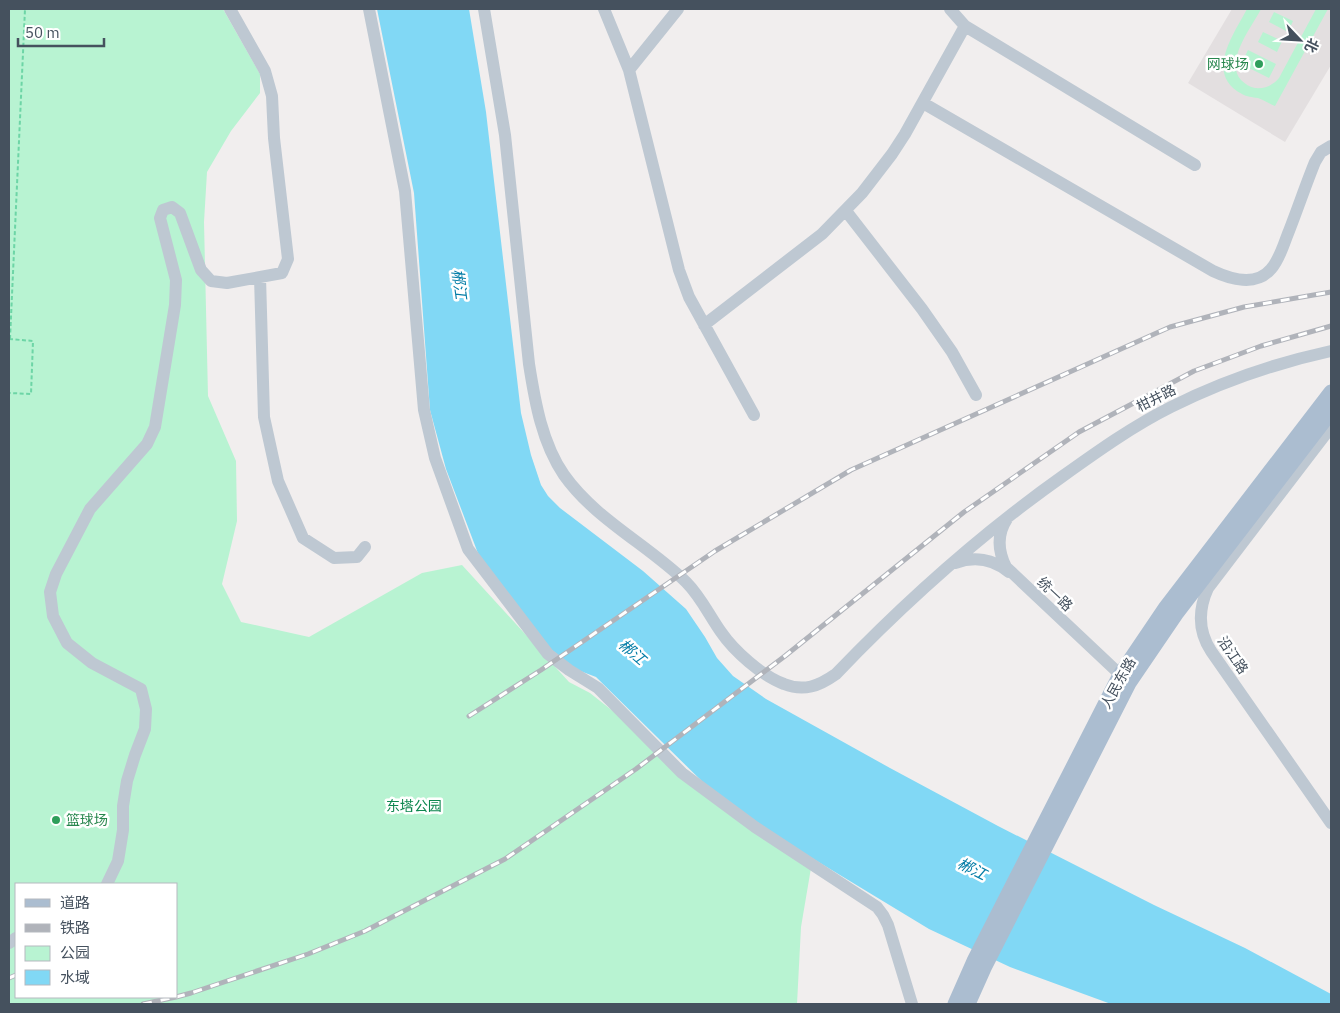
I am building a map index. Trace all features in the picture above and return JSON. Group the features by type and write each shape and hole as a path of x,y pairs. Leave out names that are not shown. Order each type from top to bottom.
{"main road":[{"name":"人民东路","path":"954,1004 979,964 1125,679 1166,607 1331,392"},
{"name":"人民东路","path":"1125,679 1331,412"},
{"name":"人民东路","path":"971,1002 979,964"}],"street":[{"path":"107,883 118,861 123,830 123,806 127,781 145,729 146,709 141,689 92,663 67,643 53,616 50,592 56,574 90,509 147,444 155,427 175,305 176,280 160,218 162,210 172,207 180,213 201,270 211,282 227,283 282,273 288,259 274,138 272,96 265,71 230,9"},
{"path":"369,9 405,191 424,410 436,458 468,549 548,654 598,688 682,773 755,828 877,907 888,925 912,1004"},
{"name":"柑井路","path":"484,9 505,135 534,393 548,446 564,475 585,499 687,583 708,609 720,631 734,650 772,679 796,688 810,688 823,684 836,674 887,622 943,571 1014,511 1118,437 1197,394 1252,372 1331,351"},
{"path":"604,9 629,70 679,270 689,297 754,415"},
{"path":"629,70 678,9"},
{"path":"950,9 965,26 1195,165"},
{"path":"704,325 822,234 862,193 892,154 923,103 965,26"},
{"path":"923,103 1213,271 1237,280 1261,276 1270,270 1281,250 1316,162 1321,152 1331,146"},
{"path":"846,210 922,309 952,352 976,395"},
{"path":"260,277 264,417 278,480 303,538 334,558 357,557 365,547"},
{"name":"沿江路","path":"1331,427 1208,588 1202,604 1200,621 1204,637 1211,651 1331,823"},
{"name":"统一路","path":"1014,511 1004,523 1000,538 1002,561 1011,573 1125,679"},
{"path":"943,571 956,563 979,559 996,563 1011,573"}],"path":[{"path":"9,393 31,394 34,340 10,339 26,9"}],"shaded area":[{"path":"1232,9 1331,9 1331,65 1285,142 1188,83"}],"green space":[{"name":"东塔公园","path":"9,9 223,9 260,74 260,93 231,131 207,172 204,222 208,396 236,461 237,521 222,584 241,622 309,637 422,573 462,565 569,682 590,693 811,868 801,927 797,1004 9,1004"},
{"path":"1247,9 1261,9 1237,54 1237,72 1241,80 1246,84 1253,88 1262,88 1274,83 1279,78 1316,9 1328,9 1275,106 1258,98 1242,94 1231,86 1225,76 1223,65 1225,53"},
{"path":"1274,12 1293,21 1288,32 1269,22"},
{"path":"1263,32 1282,41 1277,52 1258,42"},
{"name":"网球场","path":"1248,50 1276,64 1269,78 1241,64"}],"water":[{"name":"郴江","path":"377,9 469,9 486,112 521,413 531,455 541,485 548,496 560,508 643,571 686,609 717,658 733,676 766,699 998,826 1154,905 1245,948 1331,994 1331,1004 1111,1004 1010,967 929,929 797,849 718,797 596,677 575,669 546,645 479,556 446,469 430,410 414,193"}],"railway":[{"path":"469,716 541,670 715,551 851,470 1170,327 1244,307 1331,292"},
{"path":"178,996 308,954 365,931 505,859 636,769 785,656 964,512 1079,432 1194,371 1261,346 1331,326"},
{"path":"9,978 15,975"},
{"path":"143,1004 171,998"}],"place":[{"name":"网球场","path":"1259,64"},
{"name":"篮球场","path":"56,820"}]}
